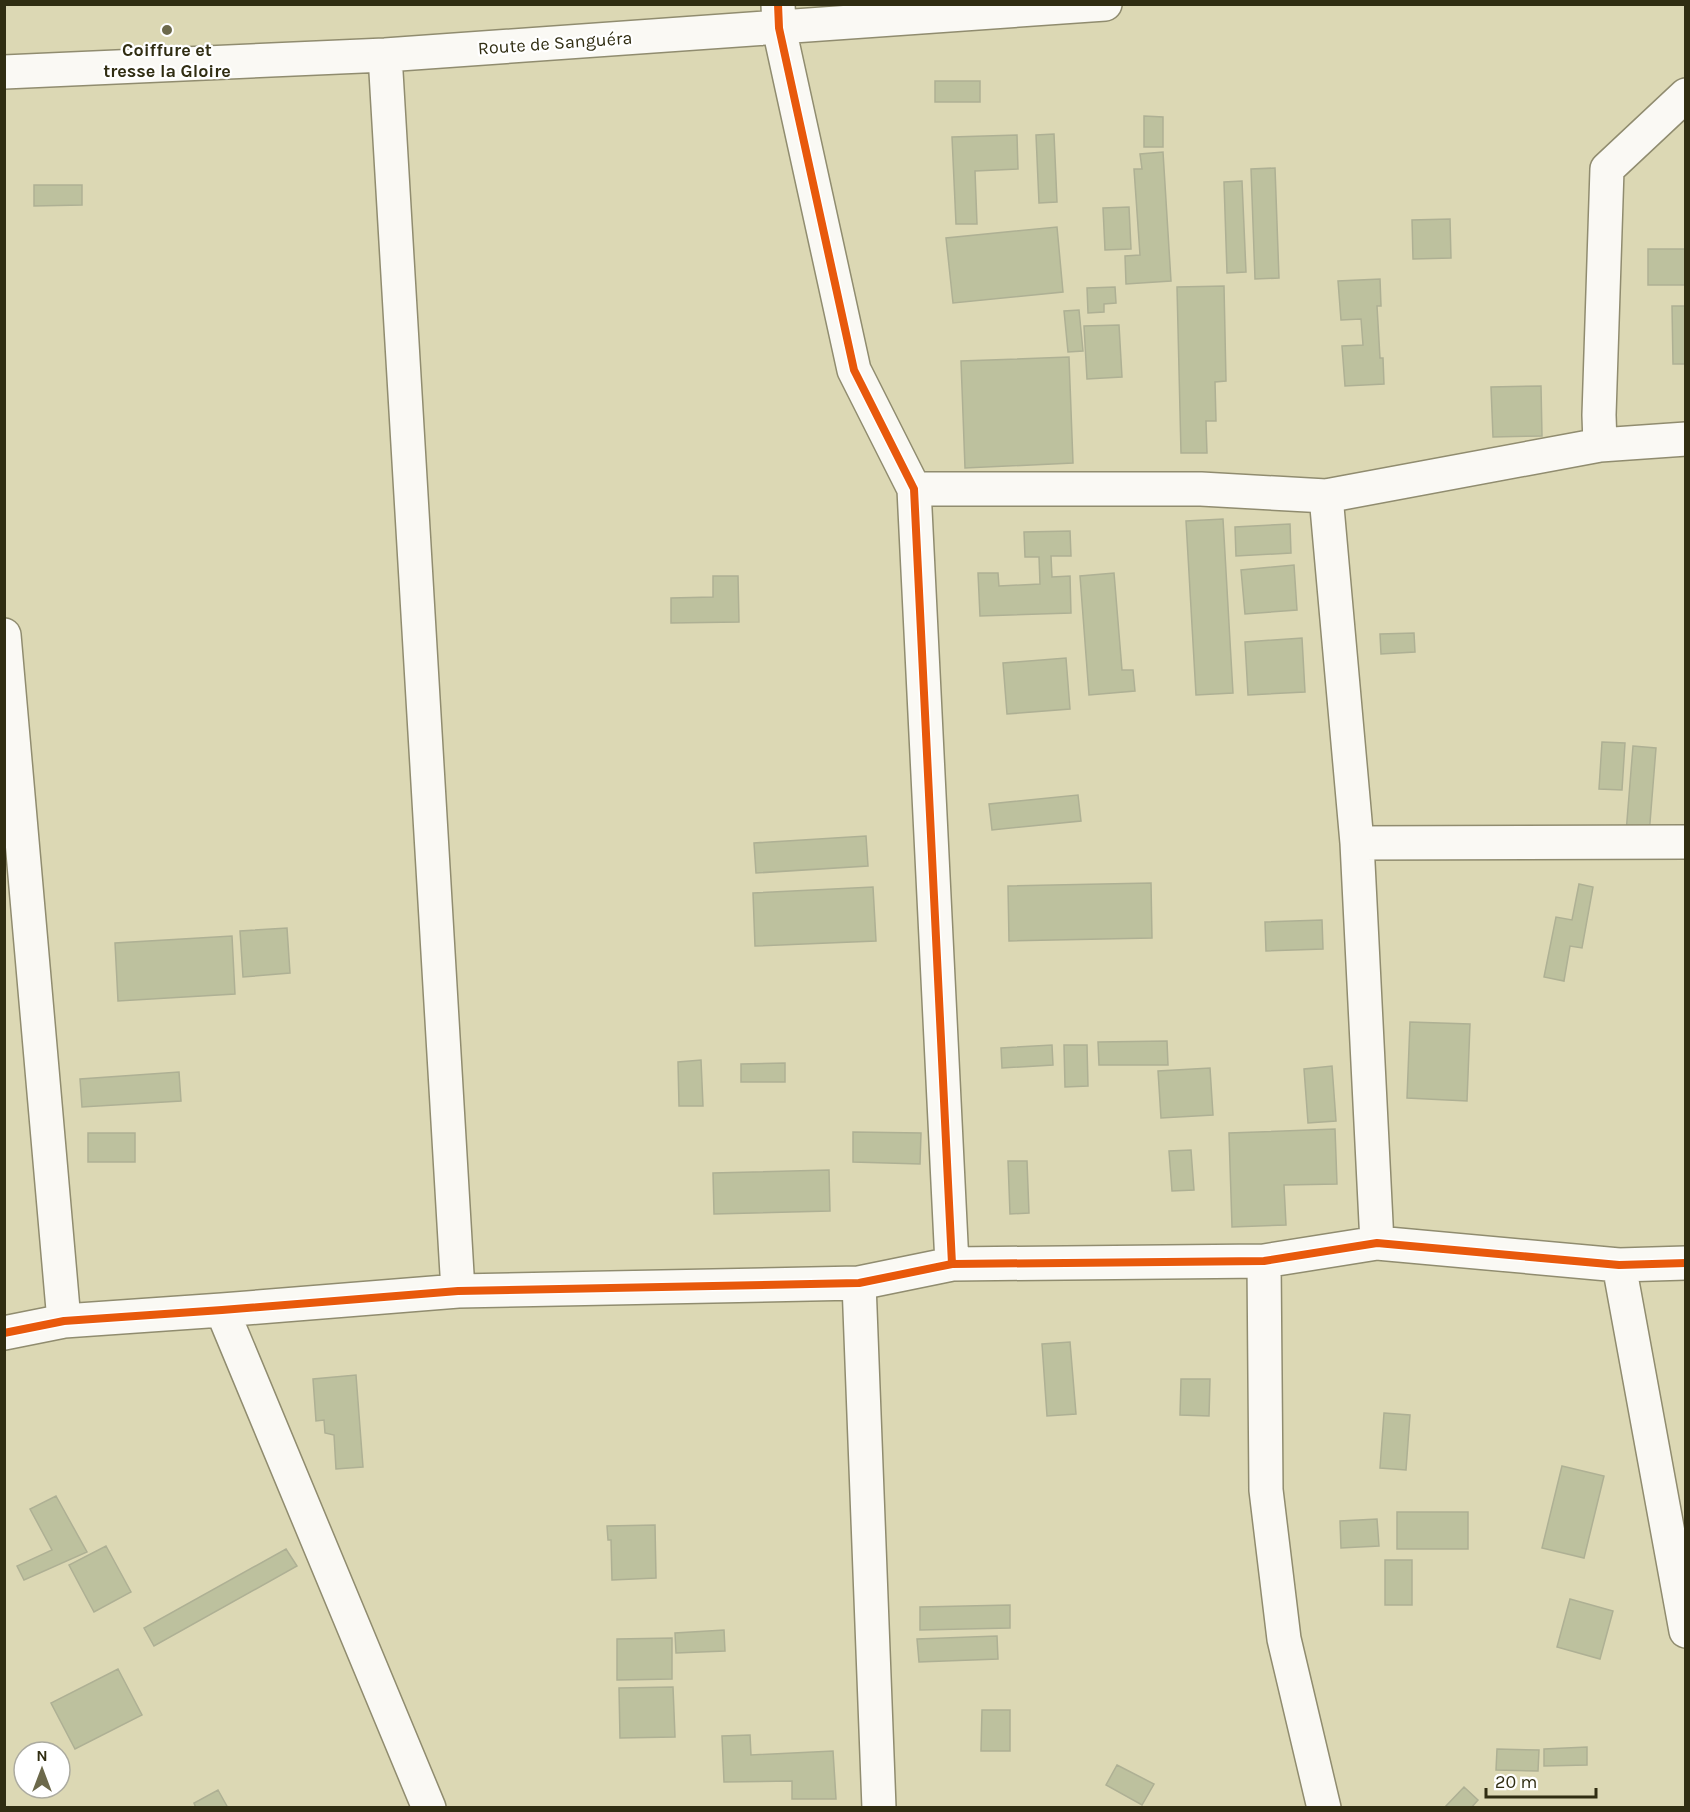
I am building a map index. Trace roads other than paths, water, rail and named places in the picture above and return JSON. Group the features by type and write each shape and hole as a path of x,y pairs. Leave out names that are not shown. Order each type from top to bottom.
{"street":[{"name":"Route de Sanguéra","path":"4,72 385,55 779,16 1105,4"},
{"path":"779,16 854,370 914,489 952,1264"},
{"path":"385,55 458,1291"},
{"path":"1600,445 1599,403 1607,169 1686,95"},
{"path":"914,489 1201,489 1326,496 1600,445 1686,439"},
{"path":"1326,496 1357,843 1377,1243"},
{"path":"4,635 64,1321"},
{"path":"1357,843 1686,842"},
{"path":"4,1334 64,1321 458,1291 860,1282 952,1264 1264,1261 1377,1243 1619,1265 1686,1263"},
{"path":"1264,1261 1266,1490 1284,1639 1324,1808"},
{"path":"1619,1265 1686,1631"},
{"path":"860,1282 879,1808"},
{"path":"222,1310 429,1808"}],"place":[{"name":"Coiffure et tresse la Gloire","path":"167,30"}]}
